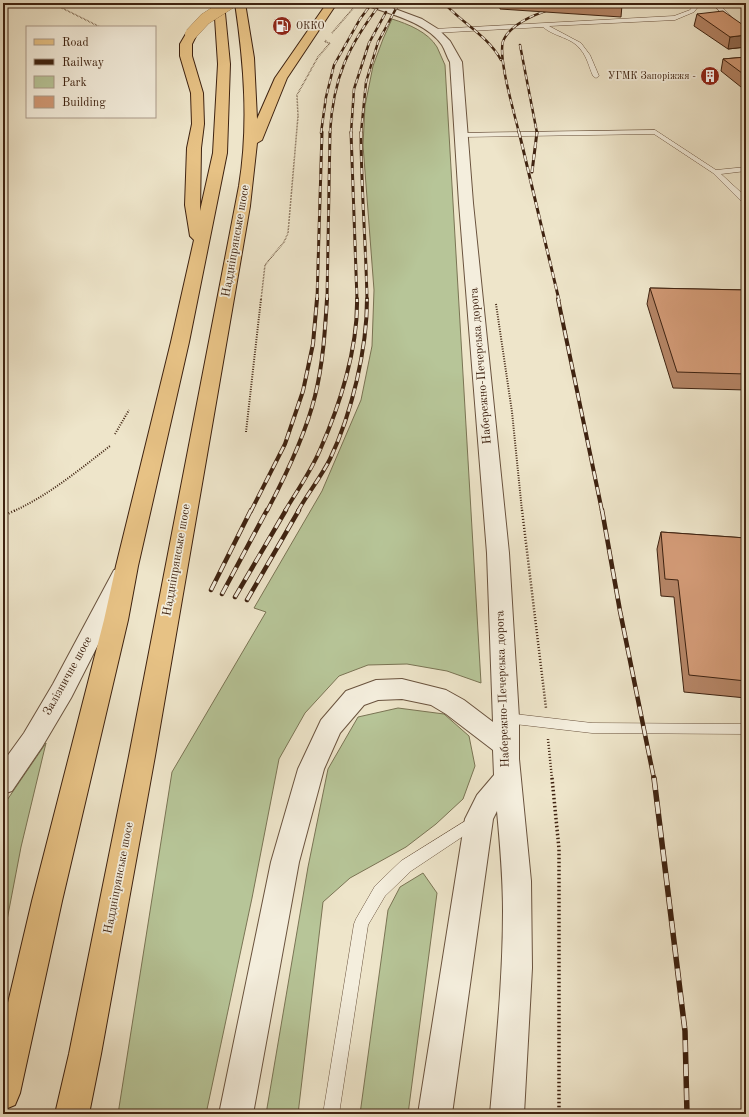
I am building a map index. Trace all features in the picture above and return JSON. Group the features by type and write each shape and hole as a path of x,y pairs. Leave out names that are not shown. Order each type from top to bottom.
{"main road":[{"path":"3,1093 47,901 116,620 127,566 180,342 220,153 224,64 219,3"},
{"path":"200,246 192,205 194,148 198,124 197,93 186,56 186,44 190,34 205,19 230,3"},
{"name":"Наддніпрянське шосе","path":"72,1114 134,796 176,563 234,261 250,152 251,95 249,63 247,41 240,3"},
{"path":"250,152 281,78 332,3"}],"street":[{"name":"Набережно-Печерська дорога","path":"370,3 400,10 434,31 446,43 456,62 466,203 498,553 506,718 504,745 517,882 518,970 507,1114"},
{"name":"Залізничне шосе","path":"3,783 33,740 62,691 127,566"},
{"path":"236,1114 285,862 312,769 330,727 355,698 376,690 402,689 437,697 455,707 504,745"},
{"name":"Набережно-Печерська дорога","path":"435,1114 479,819 487,803 507,779"}],"lane":[{"path":"434,31 675,18 692,11 698,3"},
{"path":"715,3 722,9 729,20 746,34"},
{"path":"543,24 550,30 575,42 583,48 596,76"},
{"path":"462,135 655,132 715,172 746,201"},
{"path":"715,172 746,169"},
{"path":"506,718 592,728 746,730"},
{"path":"331,1114 361,924 380,891 406,866 479,819"}],"path":[{"path":"29,3 58,6 98,26"},
{"path":"332,33 358,3"},
{"path":"246,432 265,265 270,255 285,241 288,233 298,116 298,95 318,57 330,42 325,42 327,39"},
{"path":"496,302 512,412 528,566 547,723 559,850 559,1114"},
{"path":"115,434 129,410"},
{"path":"3,516 32,503 71,476 110,446"}],"green space":[{"path":"392,19 411,26 428,37 437,47 445,65 481,683 447,671 407,664 368,665 339,676 305,713 279,759 252,898 206,1114 118,1114 172,772 266,612 254,608 322,491 361,400 372,346 374,290 363,145 365,106 373,66"},
{"path":"398,708 444,714 469,736 475,766 463,799 436,824 406,847 350,878 323,902 298,1114 266,1114 308,867 328,769 358,717"},
{"path":"46,743 21,847 3,941 3,806"},
{"path":"423,873 437,893 408,1114 360,1114 388,910 400,887"}],"building":[{"path":"587,3 620,3 622,5"},
{"path":"723,11 746,27 746,35 730,37 697,14"},
{"path":"746,57 746,76 723,59"},
{"path":"650,288 746,290 746,374 677,372"},
{"path":"661,532 746,538 746,681 689,675 678,580 665,579"}],"railway":[{"path":"321,133 326,97 334,65 360,19 372,3"},
{"path":"330,133 335,96 344,64 369,19 381,3"},
{"path":"361,133 366,82 378,42 399,3"},
{"path":"444,3 482,37 496,51 501,60"},
{"path":"519,133 504,70 502,57 502,46 504,39 509,32 524,20 570,3"},
{"path":"351,133 354,89 369,43 386,12"},
{"path":"520,45 537,133"},
{"path":"317,300 322,132"},
{"path":"327,300 330,132"},
{"path":"519,132 559,300"},
{"path":"351,133 357,300"},
{"path":"361,133 367,299"},
{"path":"532,172 537,133"},
{"path":"251,511 285,444 303,391 313,344 317,299"},
{"path":"267,511 294,455 306,425 315,396 322,360 327,299"},
{"path":"298,511 330,459 345,422 357,380 361,359 367,299"},
{"path":"558,299 602,511"},
{"path":"285,511 316,458 341,395 351,356 357,318 357,300"},
{"path":"211,590 251,510"},
{"path":"222,594 267,510"},
{"path":"235,597 286,510"},
{"path":"247,600 299,510"},
{"path":"602,510 620,611 654,779"},
{"path":"654,778 685,1031 687,1114"}],"place":[{"name":"ОККО","path":"282,26"},
{"name":"УГМК Запоріжжя -","path":"710,76"}]}
